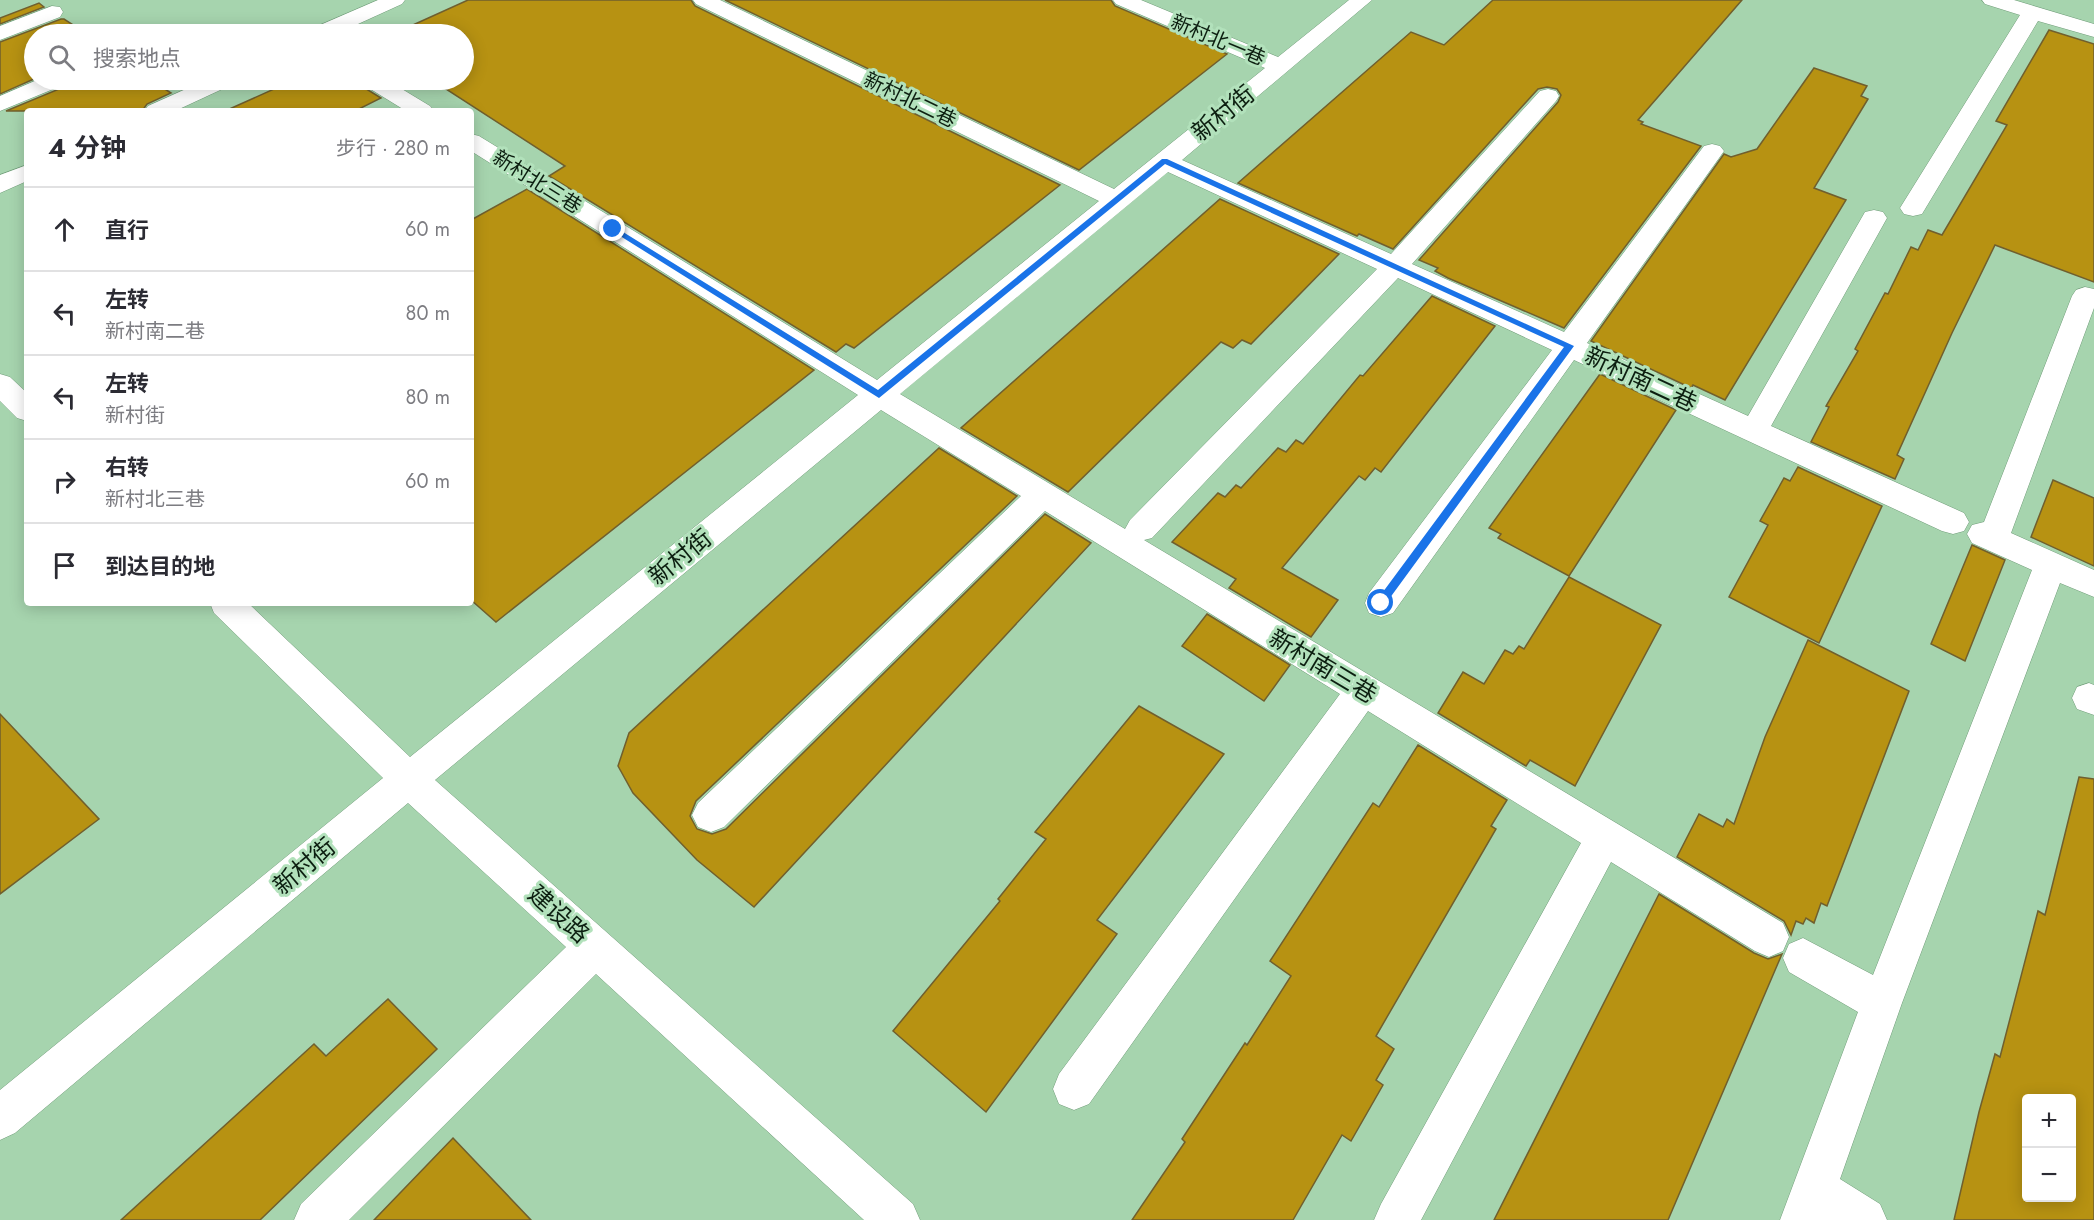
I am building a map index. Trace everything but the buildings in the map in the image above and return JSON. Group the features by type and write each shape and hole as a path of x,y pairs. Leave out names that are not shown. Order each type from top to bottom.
{"street":[{"path":"341,24 395,0"},
{"name":"新村北二巷","path":"704,0 1116,200"},
{"name":"新村北一巷","path":"1124,0 1280,66"},
{"path":"1992,0 2094,31"},
{"name":"新村街","path":"0,1118 1359,1"},
{"path":"0,34 52,12"},
{"path":"1913,208 2033,12"},
{"path":"0,104 32,90"},
{"path":"162,108 201,90"},
{"path":"388,90 417,108"},
{"path":"1141,529 1395,266 1548,96"},
{"name":"新村北三巷","path":"474,143 879,395"},
{"path":"1381,603 1712,151"},
{"name":"新村南二巷","path":"1165,161 1953,522"},
{"path":"0,184 24,173"},
{"path":"1754,431 1874,218"},
{"path":"2085,296 1988,536 2094,584"},
{"path":"0,384 24,407"},
{"name":"新村南三巷","path":"879,395 1768,937"},
{"path":"711,815 1042,495"},
{"path":"1863,1220 1809,1204 1882,1003 2051,564"},
{"name":"建设路","path":"229,606 409,780 897,1220"},
{"path":"1074,1089 1363,691"},
{"path":"1397,1220 1604,837"},
{"path":"317,1220 595,947"},
{"path":"1803,958 1882,1003"}],"route":[{"path":"613,229 879,395 1165,161 1570,346 1381,603"}]}
